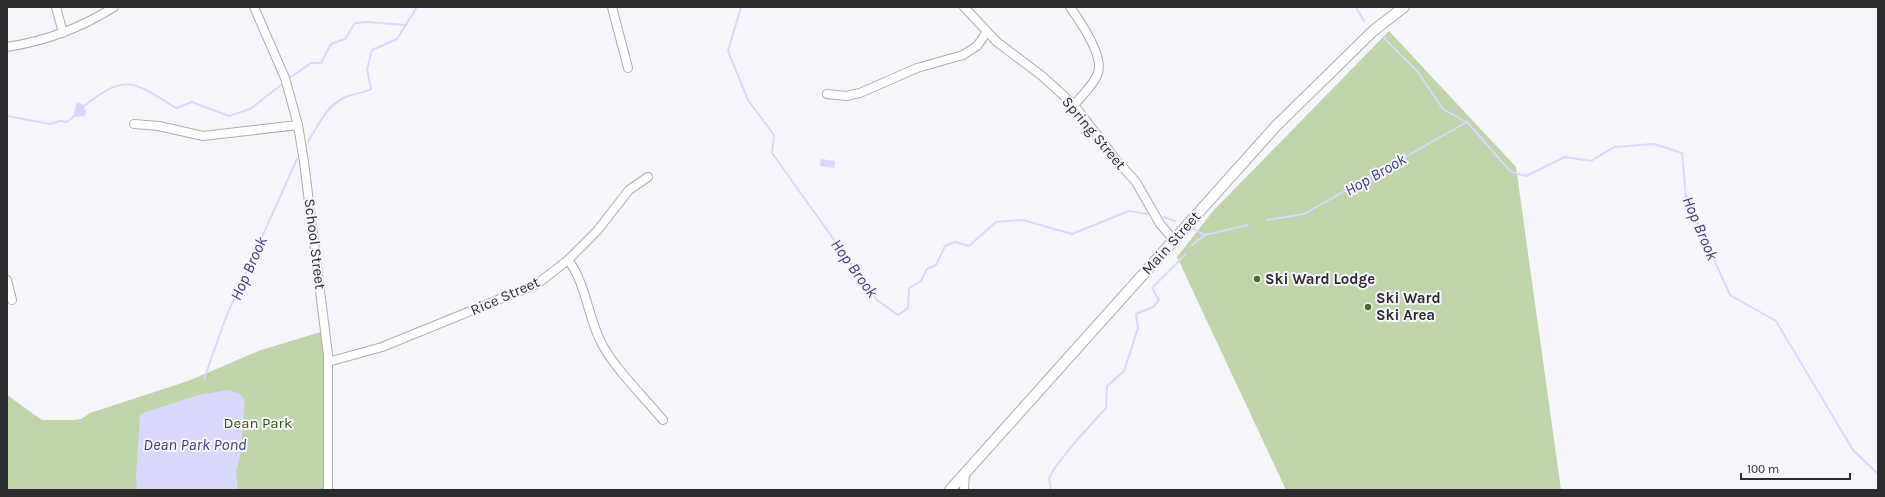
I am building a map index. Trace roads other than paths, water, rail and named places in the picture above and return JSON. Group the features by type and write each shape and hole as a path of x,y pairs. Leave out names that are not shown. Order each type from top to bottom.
{"main road":[{"name":"Main Street","path":"950,490 1280,121 1374,31 1404,7"}],"street":[{"path":"56,7 63,33"},
{"path":"7,47 63,33 92,21 114,7"},
{"name":"School Street","path":"254,7 285,78 298,125 317,259 328,362 328,490"},
{"path":"612,7 628,68"},
{"name":"Spring Street","path":"964,7 997,42 1042,76 1074,105 1136,182 1160,224 1173,239"},
{"path":"1070,7 1089,38 1100,63 1095,79 1074,105"},
{"path":"827,94 846,96 860,93 917,68 963,55 977,46 987,32"},
{"path":"134,124 159,126 203,136 298,125"},
{"name":"Rice Street","path":"328,362 382,347 526,289 545,279 568,260 597,231 628,190 648,177"},
{"path":"568,260 574,269 597,334 605,350 664,420"},
{"path":"7,280 12,300"},
{"path":"964,490 965,472"}],"water":[{"path":"77,102 82,104 86,111 85,116 73,117"},
{"path":"821,159 835,161 834,168 820,166"},
{"name":"Dean Park Pond","path":"228,390 239,393 245,399 241,451 236,473 238,490 137,490 136,477 140,414 198,395"}],"waterway":[{"name":"Hop Brook","path":"308,142 323,117 332,106 347,96 371,89 367,69 372,50 397,39 417,7"},
{"name":"Hop Brook","path":"741,7 728,51 748,100 774,135 772,153 877,300 898,315 908,308 909,288 921,281 927,269 936,265 945,246 955,242 969,246 996,222 1023,220 1072,234 1129,211 1147,214"},
{"path":"1356,7 1364,21"},
{"path":"291,77 311,63 321,63 331,44 345,39 355,23 367,22 405,25"},
{"path":"1383,37 1417,71 1443,109 1466,122"},
{"path":"83,107 110,89 120,85 130,85 150,92 176,108 192,102 229,116 250,109 281,85"},
{"path":"7,116 50,124 60,121 67,122 74,116"},
{"name":"Hop Brook","path":"1267,220 1304,214 1467,122 1511,172 1526,176 1565,157 1591,161 1614,147 1654,144 1682,153 1686,197 1730,295 1776,321 1853,450 1878,474"},
{"name":"Hop Brook","path":"204,379 226,317 297,159"},
{"name":"Hop Brook","path":"1164,217 1175,221"},
{"name":"Hop Brook","path":"1193,229 1205,235 1248,225"},
{"path":"1192,245 1205,235"},
{"path":"1051,490 1049,478 1056,466 1106,408 1107,386 1124,371 1138,328 1136,314 1153,307 1159,300 1152,288 1186,254"}],"place":[{"name":"Ski Ward Lodge","path":"1257,279"},
{"name":"Ski Ward Ski Area","path":"1368,307"}],"park label":[{"name":"Dean Park","path":"258,423"}]}
